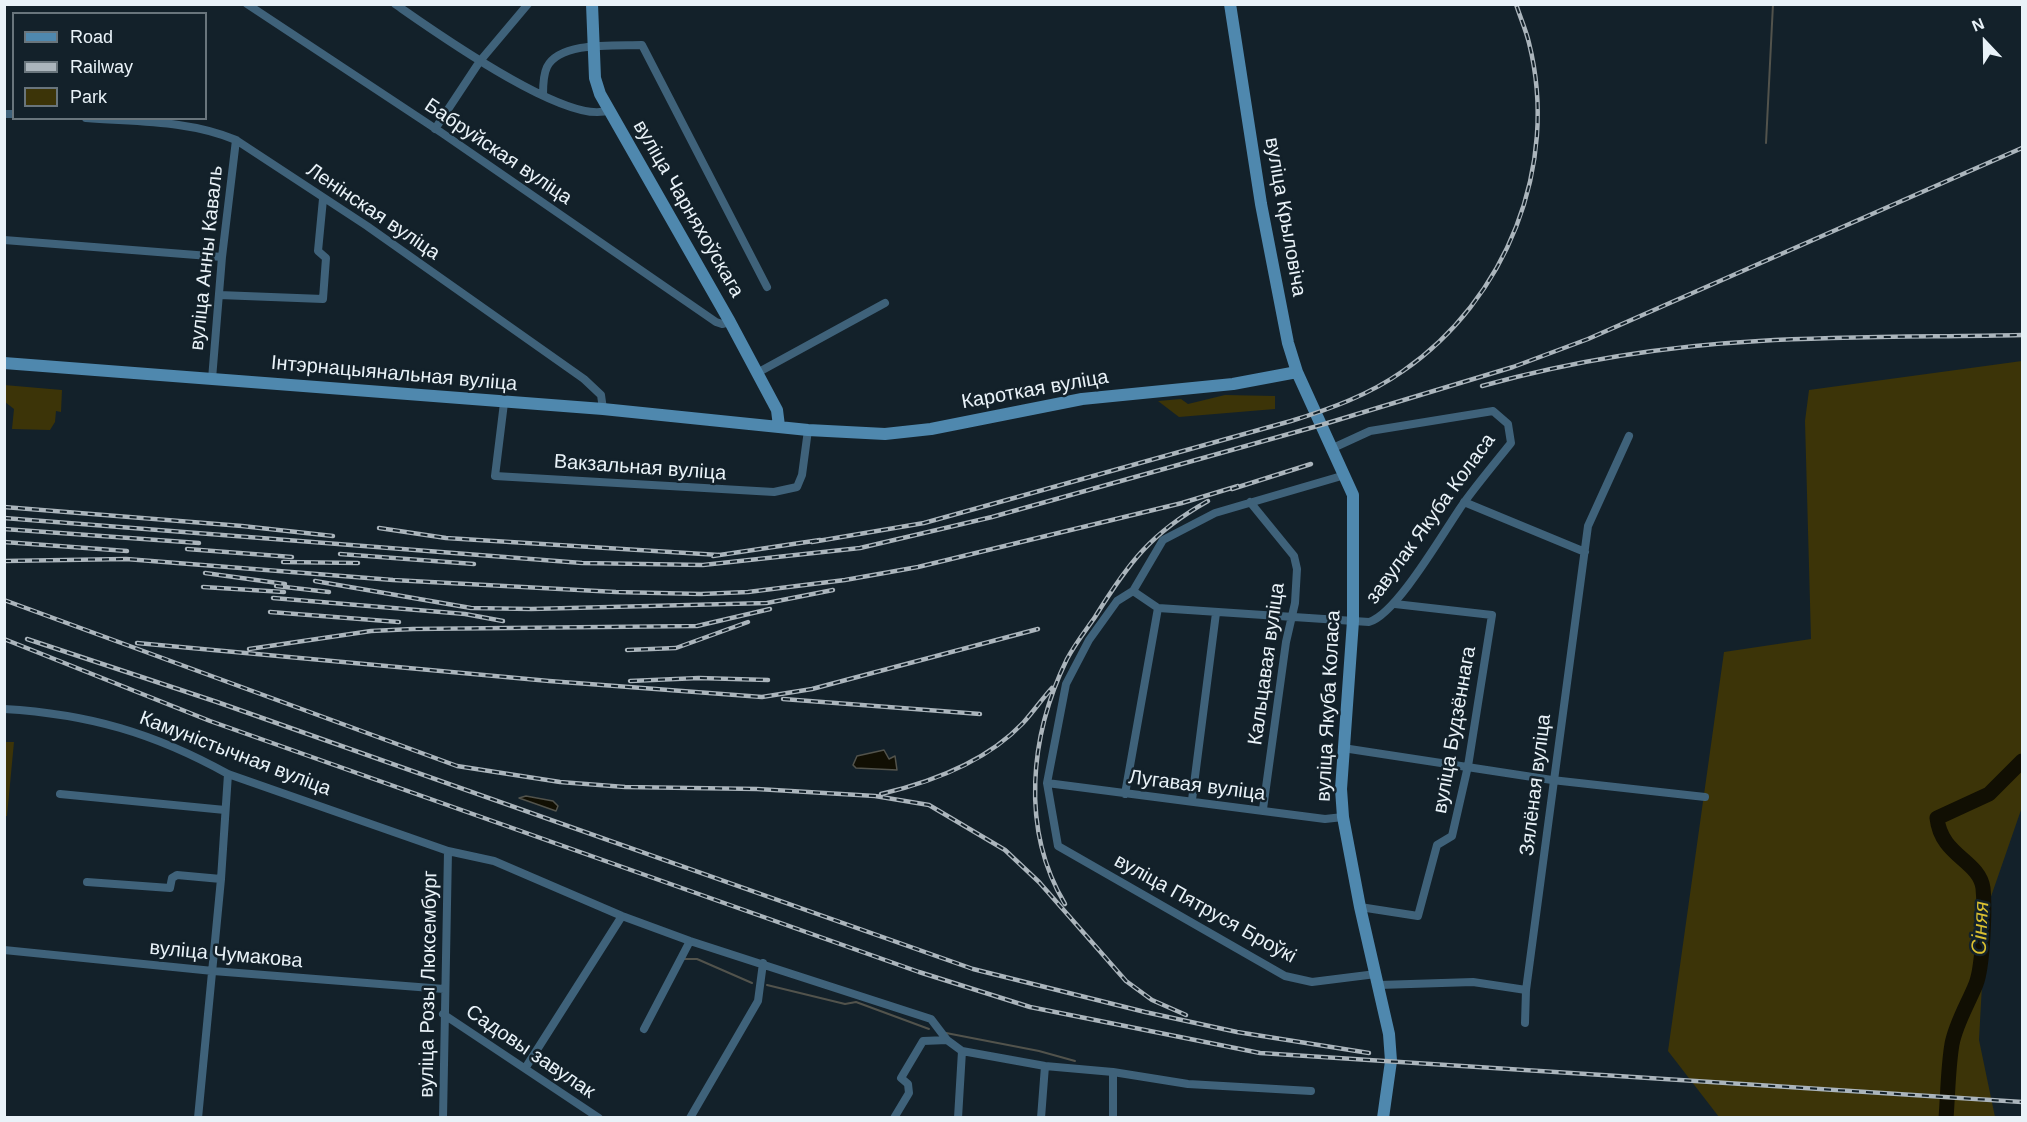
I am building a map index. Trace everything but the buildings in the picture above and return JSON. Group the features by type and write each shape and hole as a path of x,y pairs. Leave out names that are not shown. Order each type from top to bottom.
{"street":[{"name":"Бабруйская вуліца","path":"247,4 435,129 716,322 722,324 730,322"},
{"path":"395,4 480,61 543,95 584,111 609,110"},
{"name":"вуліца Чарняхоўскага","path":"592,4 592,47 596,86 730,322 777,410 779,426"},
{"name":"вуліца Крыловіча","path":"1230,4 1262,204 1288,343 1297,372 1324,430"},
{"path":"435,129 480,61 527,5"},
{"path":"543,95 546,69 553,58 562,52 592,47 642,45 767,287"},
{"name":"Ленінская вуліца","path":"114,120 171,124 214,131 236,140 367,226 584,379 601,395 603,409"},
{"name":"вуліца Анны Каваль","path":"212,379 222,257 236,140"},
{"path":"219,295 323,298 326,258 318,251 323,199"},
{"path":"4,240 222,257"},
{"path":"757,373 885,303"},
{"name":"Інтэрнацыянальная вуліца","path":"4,363 603,409 779,426"},
{"name":"Кароткая вуліца","path":"779,426 808,430 907,433 1082,399 1233,384 1297,372"},
{"name":"Вакзальная вуліца","path":"504,403 495,476 774,492 797,487 802,475 808,430"},
{"name":"завулак Якуба Коласа","path":"1133,591 1158,608 1353,621 1378,620 1395,603 1464,502 1511,443 1508,424 1493,411 1371,431 1333,448"},
{"name":"вуліца Якуба Коласа","path":"1324,430 1353,495 1353,621 1343,748 1343,817 1360,907 1389,1034 1391,1056 1383,1118"},
{"name":"Зялёная вуліца","path":"1525,1023 1526,990 1552,780 1588,526 1629,436"},
{"path":"1047,783 1066,684 1089,640 1117,601 1133,591 1163,540 1215,513 1345,475"},
{"name":"Кальцавая вуліца","path":"1251,502 1294,556 1297,569 1263,809"},
{"path":"1464,502 1585,552"},
{"name":"вуліца Будзённага","path":"1360,907 1418,916 1437,845 1452,836 1468,766 1492,615 1395,603"},
{"path":"1125,794 1158,608"},
{"path":"1192,800 1216,613"},
{"name":"Камуністычная вуліца","path":"4,709 86,717 142,735 199,758 228,774 448,851 494,861 622,916 690,941 764,963 931,1019 947,1040 962,1051"},
{"path":"1343,748 1552,780 1705,797"},
{"path":"198,1118 213,971 228,774"},
{"name":"Лугавая вуліца","path":"1047,783 1263,809 1325,819 1343,817"},
{"name":"вуліца Пятруся Броўкі","path":"1047,783 1058,846 1285,976 1312,982 1377,980 1473,982 1526,990"},
{"path":"60,794 225,810"},
{"name":"вуліца Розы Люксембург","path":"443,1118 443,1014 448,851"},
{"path":"87,882 170,888 172,878 177,875 221,879"},
{"path":"526,1067 622,916"},
{"path":"644,1029 690,941"},
{"name":"вуліца Чумакова","path":"4,950 213,971 444,989"},
{"path":"690,1118 758,1000 764,963"},
{"name":"Садовы завулак","path":"443,1014 526,1067 599,1118"},
{"path":"894,1118 909,1093 908,1084 901,1078 923,1041 947,1040"},
{"path":"958,1118 962,1051 1045,1066 1113,1072 1188,1084 1311,1091"},
{"path":"1041,1118 1045,1066"},
{"path":"1113,1072 1113,1118"}],"green space":[{"path":"2022,361 2022,807 1986,911 1979,1040 1995,1117 1719,1117 1668,1051 1724,652 1811,639 1805,421 1809,390"},
{"path":"4,385 62,390 61,412 56,411 55,422 50,430 12,429 14,409 5,402"},
{"path":"1225,395 1275,396 1275,409 1179,417 1158,401 1181,399 1188,404"},
{"path":"5,742 14,742 7,816 5,816"}],"shaded area":[{"path":"884,750 889,759 895,756 897,770 856,768 853,765 857,756"},
{"path":"526,796 553,801 558,806 556,811 519,798"}],"waterway":[{"path":"1766,143 1773,4"},
{"name":"Сіняя","path":"1946,1118 1952,1044 1978,976 1983,937 1984,897 1980,879 1945,841 1937,818 1989,794 2022,761"},
{"path":"684,959 697,959 752,983"},
{"path":"767,985 845,1004 856,1002 929,1029"},
{"path":"946,1033 1039,1051 1075,1061"}],"railway":[{"path":"812,542 924,523 1291,421 1349,400 1403,371 1439,342 1470,307 1496,268 1516,227 1530,182 1537,136 1537,89 1529,43 1516,4"},
{"path":"4,518 582,563 703,565 860,548 992,517 1321,425 1513,367 1588,339 2022,148"},
{"path":"1482,386 1585,362 1724,343 1825,338 2022,335"},
{"path":"1232,489 1311,464"},
{"path":"4,561 126,559 393,580 616,592 701,594 748,592 845,580 918,567 1182,503 1238,486"},
{"path":"1065,904 1051,875 1041,845 1036,814 1035,782 1038,750 1054,688 1073,648 1119,580 1143,550 1171,525 1208,501"},
{"path":"4,507 242,526 333,536"},
{"path":"379,528 446,538 719,555"},
{"path":"4,529 199,543"},
{"path":"713,556 820,540"},
{"path":"4,542 127,551"},
{"path":"187,549 292,557"},
{"path":"340,554 474,564"},
{"path":"283,562 358,563"},
{"path":"205,573 285,584"},
{"path":"315,581 471,608 531,609 767,603 833,590"},
{"path":"276,586 329,592"},
{"path":"203,587 284,592"},
{"path":"273,598 465,614 503,621"},
{"path":"4,600 457,766 560,782 625,787 757,789 875,796 929,805 1005,850 1039,882 1126,981 1152,1000 1186,1015"},
{"path":"249,649 371,631 697,626 770,609"},
{"path":"270,612 399,622"},
{"path":"627,650 676,648 748,622"},
{"path":"137,643 549,681 762,697 812,689 1038,629"},
{"path":"4,639 210,721 919,972 1030,1007 1260,1053 2022,1102"},
{"path":"27,639 217,702 973,969 1145,1012 1237,1032 1369,1053"},
{"path":"630,681 699,678 768,680"},
{"path":"881,794 939,777 992,749 1023,723 1052,688"},
{"path":"783,699 980,714"}]}
